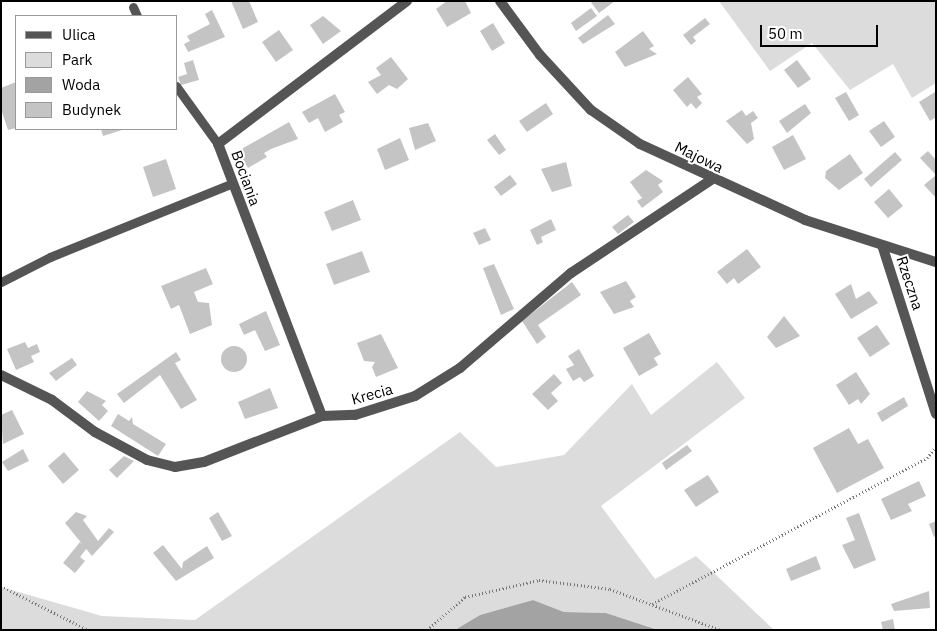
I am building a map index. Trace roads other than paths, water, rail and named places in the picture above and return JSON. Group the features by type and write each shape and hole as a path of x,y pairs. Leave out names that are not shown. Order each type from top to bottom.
{"street":[{"name":"Bociania","path":"322,416 231,184 218,144 407,1"},
{"name":"Majowa","path":"500,1 540,55 591,110 640,144 711,180 883,248 936,262"},
{"name":"Krecia","path":"1,375 52,400 95,432 147,460 175,467 204,462 322,416 354,415 416,396 460,368 571,273 711,180"},
{"name":"Rzeczna","path":"883,248 935,407"}],"lane":[{"path":"133,7 137,15"},
{"path":"178,89 218,144"},
{"path":"1,282 50,257 231,184"}],"water":[{"path":"533,600 564,612 606,613 658,630 455,630 480,615"}]}
